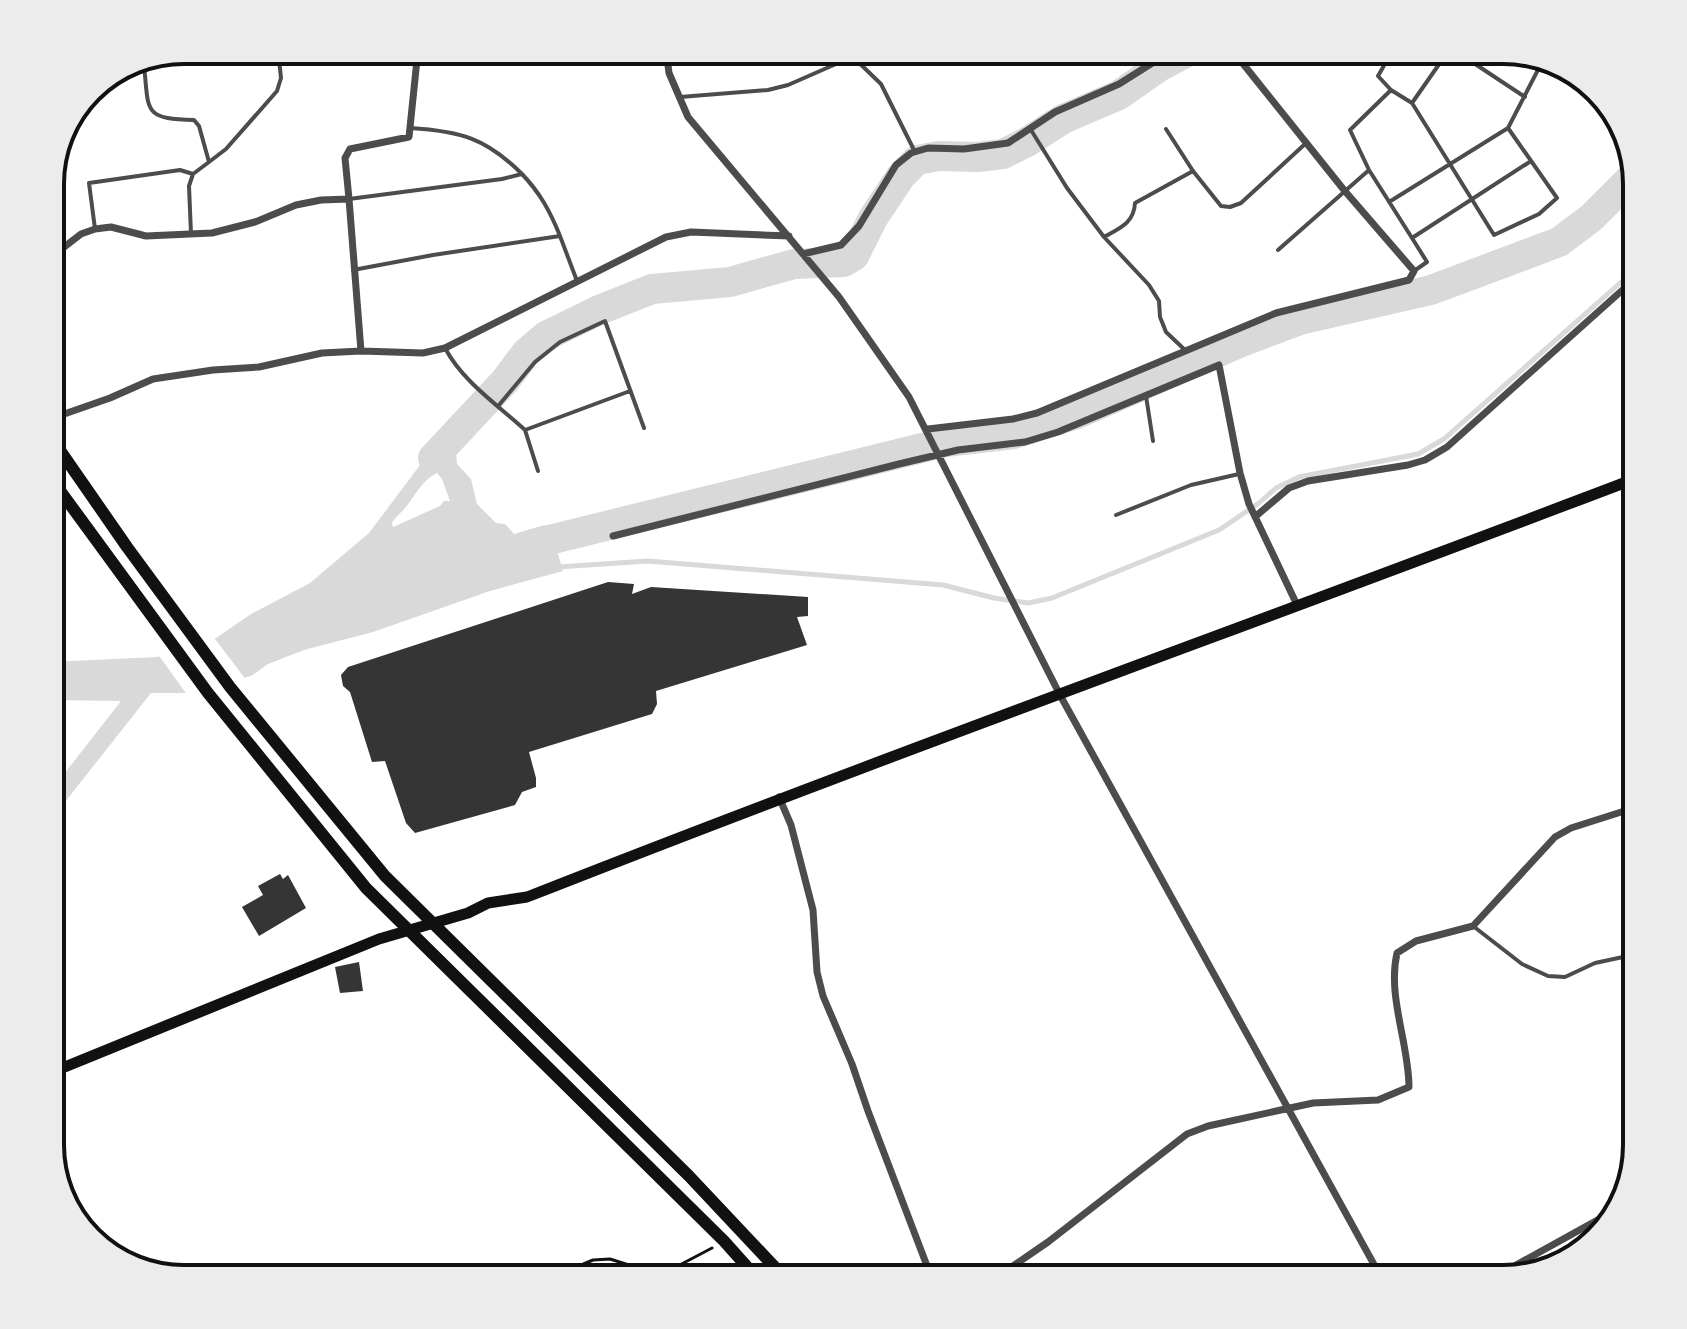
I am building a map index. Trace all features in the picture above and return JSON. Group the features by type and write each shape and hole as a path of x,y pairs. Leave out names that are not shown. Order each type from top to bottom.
{"highway":[{"path":"64,456 230,687 385,876 689,1176 773,1265"},
{"path":"64,497 208,693 366,888 745,1265"}],"main road":[{"path":"64,1067 361,946 435,924 488,903 527,897 779,797 1298,607 1623,483"}],"street":[{"path":"361,351 345,158 350,149 409,137 417,64"},
{"path":"668,64 678,97 698,129 789,236 882,355 929,432 1060,695 1374,1265"},
{"path":"805,256 841,245 859,226 896,165 915,152 928,148 990,147 1008,143 1032,132 1055,112 1119,84 1151,64"},
{"path":"929,432 1037,413 1276,313 1409,280 1414,271 1344,190 1243,64"},
{"path":"64,250 81,234 95,229 111,227 146,236 212,233 255,222 296,205 349,199"},
{"path":"64,414 153,379 259,367 322,353 423,353 445,348 666,237 691,232 789,236"},
{"path":"1253,511 1289,488 1308,481 1408,465 1425,460 1447,447 1623,291"},
{"path":"613,536 937,452 1025,442 1058,432 1219,365 1240,473 1253,511 1298,607"},
{"path":"779,797 791,825 813,910 817,972 823,996 852,1064 927,1265"},
{"path":"1014,1265 1187,1134 1208,1126 1313,1103 1378,1100 1409,1087 1409,1062 1393,970 1397,953 1416,941 1473,926 1555,837 1571,828 1623,811"},
{"path":"1518,1264 1595,1222"}],"lane":[{"path":"191,235 189,186 193,174 226,149 277,91 281,78 280,64"},
{"path":"678,97 768,90 788,85 834,64"},
{"path":"860,64 881,84 915,152"},
{"path":"1385,64 1378,76 1391,90 1412,103 1494,235 1539,214 1557,198 1508,128"},
{"path":"1412,103 1441,64"},
{"path":"1473,64 1525,97"},
{"path":"1389,202 1508,128 1538,69"},
{"path":"145,71 149,108 156,116 169,120 194,120 199,126 209,162"},
{"path":"1391,90 1350,130 1369,170 1427,262 1414,271"},
{"path":"410,128 452,131 482,141 501,152 538,190 550,209 577,281"},
{"path":"1166,129 1193,171 1221,206 1230,207 1241,203 1307,142"},
{"path":"1032,132 1067,188 1104,237 1149,285 1159,301 1160,317 1166,332 1185,350"},
{"path":"1412,238 1531,160"},
{"path":"95,229 89,183 180,170 193,174"},
{"path":"1278,250 1369,170"},
{"path":"1104,237 1128,223 1135,214 1135,203 1193,171"},
{"path":"349,199 522,174"},
{"path":"353,270 560,236"},
{"path":"499,405 535,362 560,342 605,321 644,428"},
{"path":"445,348 452,362 525,430 538,471"},
{"path":"525,430 630,391"},
{"path":"1145,394 1153,441"},
{"path":"1116,515 1191,485 1240,473"},
{"path":"1473,926 1522,964 1548,976 1565,977 1595,963 1623,957"}],"path":[{"path":"680,1265 724,1241"},
{"path":"581,1265 593,1260 610,1259 629,1265"}],"shaded area":[{"path":"450,418 459,429 455,436 457,464 471,479 477,504 496,523 505,524 514,534 545,525 549,549 558,554 563,571 490,591 373,632 304,650 268,664 251,676 185,693 151,693 64,803 64,774 121,701 64,700 64,661 157,657 216,638 251,614 310,583 369,533 423,461 427,449","holes":["437,473 450,501 444,501 440,506 393,527 392,523 419,489"]}],"pier":[{"path":"212,635 247,681 188,696 157,653"}],"building":[{"path":"608,582 634,584 632,594 651,587 808,597 808,616 797,617 807,645 656,691 657,704 652,714 529,752 536,787 522,792 515,805 415,833 406,823 385,761 372,762 350,692 343,686 341,675 348,667"},
{"path":"280,874 283,879 288,875 306,908 259,936 242,907 263,895 258,886"},
{"path":"359,962 363,991 340,993 335,967"}],"waterway":[{"path":"433,458 505,381 526,353 546,336 652,289 730,282 794,264 844,262 854,256 873,218 901,176 917,160 939,156 1003,154 1063,119 1119,95 1165,64"},
{"path":"512,552 533,544 946,442 1014,434 1077,414 1239,343 1300,320 1431,290 1559,242 1591,218 1623,186"},
{"path":"558,567 648,561 943,585 1028,603 1052,598 1219,530 1276,488 1299,477 1418,454 1444,439 1623,280"}]}
